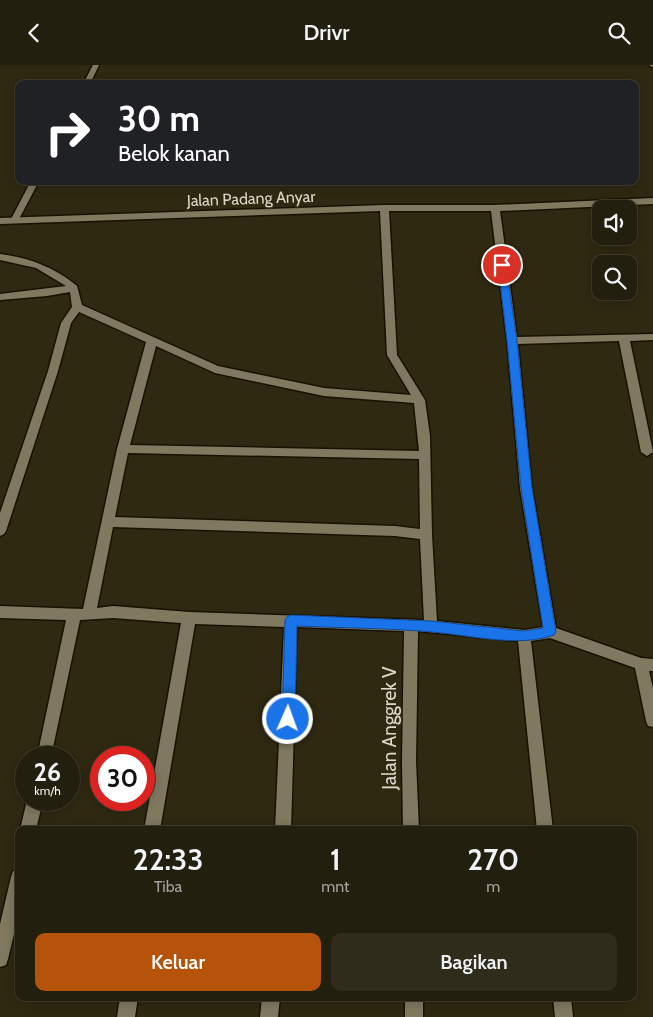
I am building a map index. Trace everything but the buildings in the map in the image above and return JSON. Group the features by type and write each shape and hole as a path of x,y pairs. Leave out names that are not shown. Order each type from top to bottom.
{"street":[{"name":"Jalan Padang Anyar","path":"0,221 384,208 494,208 653,201"},
{"path":"384,208 392,355 419,400 424,436 426,535 431,627"},
{"path":"494,208 512,341 526,488 550,632"},
{"path":"0,257 30,261 44,267 74,288 78,307 66,323 53,371 0,531"},
{"path":"0,297 47,293 74,288"},
{"path":"78,307 216,369 324,392 419,400"},
{"path":"512,341 653,337"},
{"path":"624,338 647,452"},
{"path":"89,613 123,449 152,340"},
{"path":"123,449 424,455"},
{"path":"107,522 394,531 426,535"},
{"path":"0,611 74,615 89,613 153,614 189,618 291,620 431,627 524,636 550,632 647,664 653,721"},
{"path":"46,746 74,615"},
{"path":"153,826 189,618"},
{"path":"283,826 291,620"},
{"name":"Jalan Anggrek V","path":"411,627 409,761 411,826"},
{"path":"524,636 545,826"},
{"path":"29,826 32,811"},
{"path":"0,959 15,894"},
{"path":"126,1017 128,1001"},
{"path":"269,1017 271,1001"},
{"path":"414,1001 414,1017"},
{"path":"562,1001 564,1017"}],"lane":[{"path":"88,80 96,65"},
{"path":"14,221 34,185"}],"route":[{"path":"288,719 291,620 431,627 524,636 550,632 526,488 512,341 502,265"}]}
